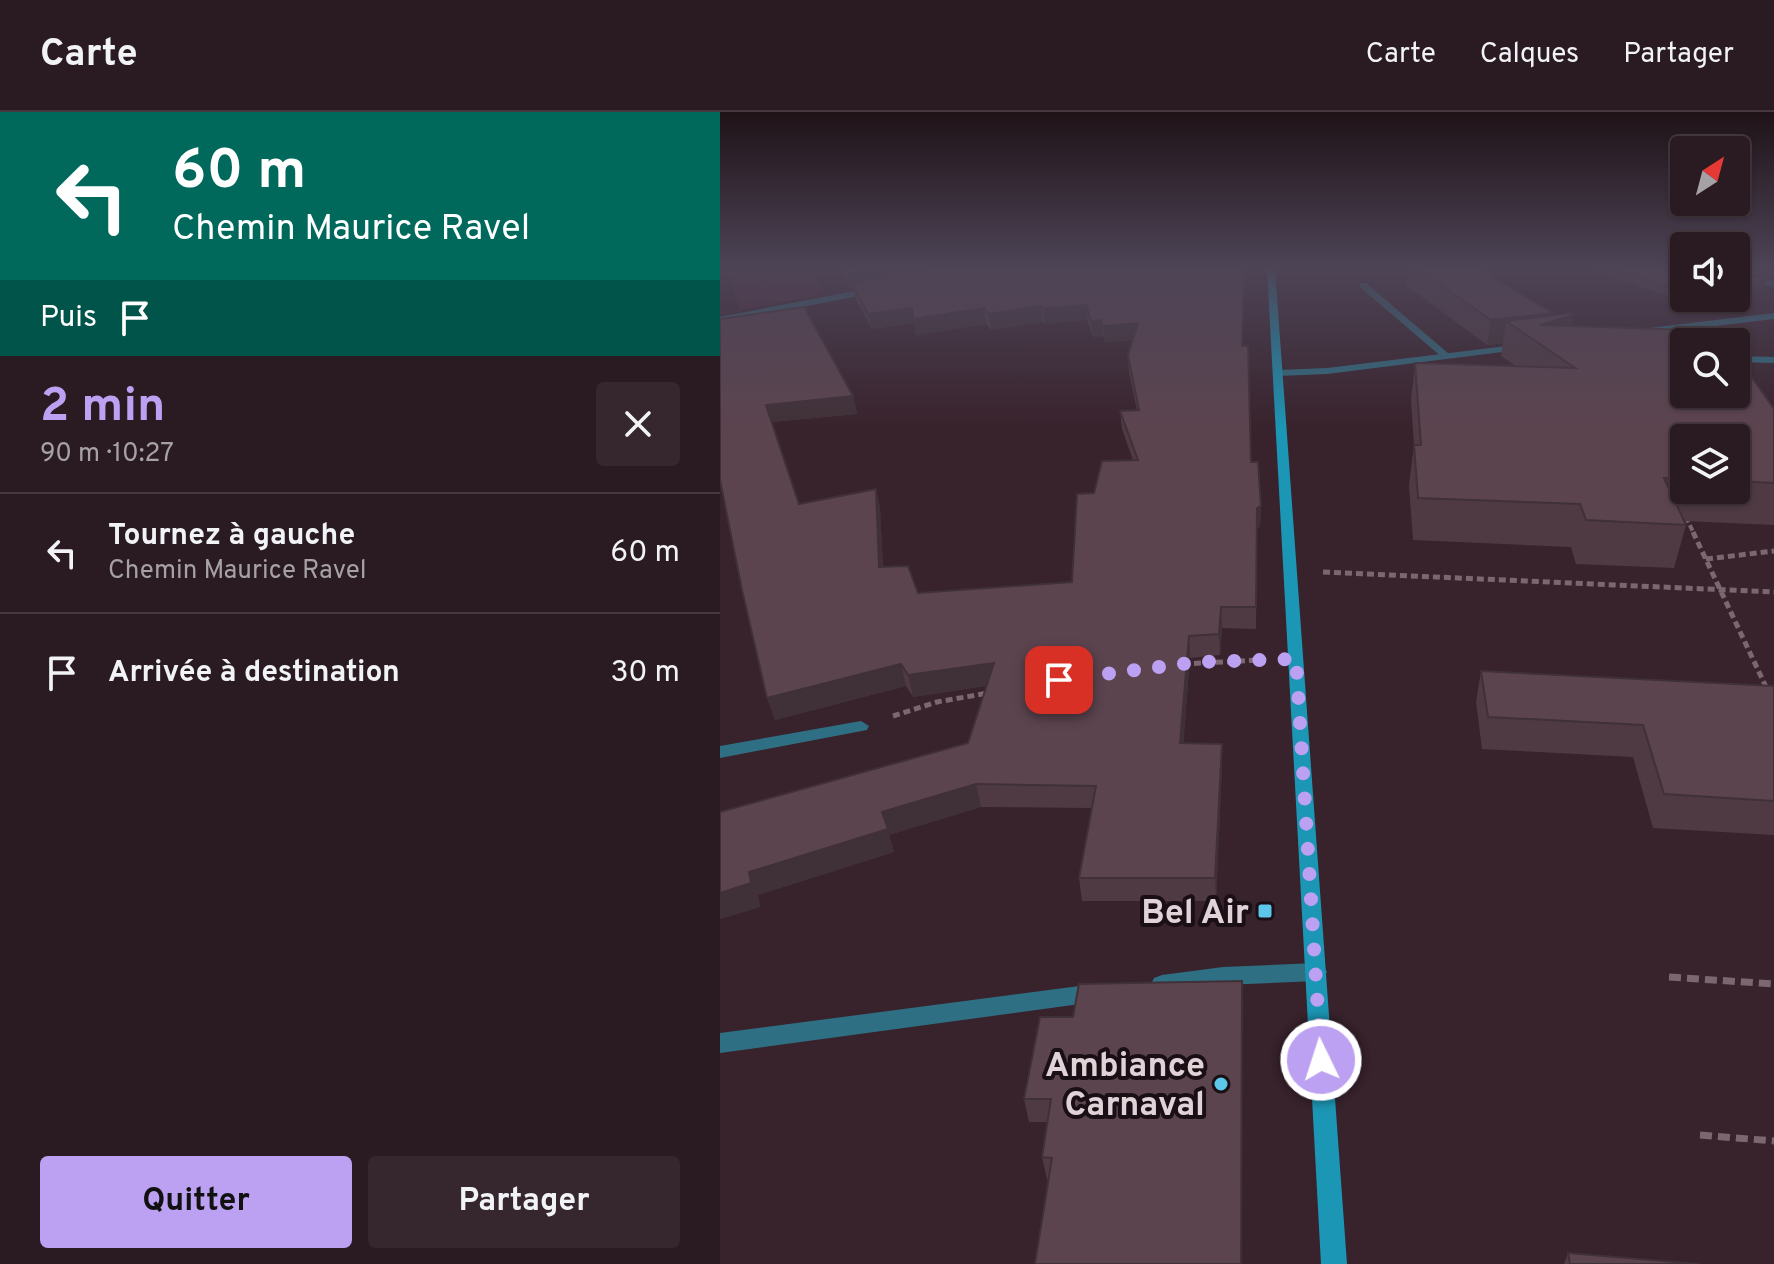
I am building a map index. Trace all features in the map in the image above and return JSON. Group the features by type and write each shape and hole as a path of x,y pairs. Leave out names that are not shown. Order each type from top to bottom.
{"main road":[{"path":"1275,323 1334,1264"}],"street":[{"path":"1407,323 1446,356"},
{"path":"1641,332 1718,323"},
{"path":"1278,373 1327,371 1542,345"},
{"path":"1750,359 1774,360"},
{"path":"720,752 861,726"},
{"path":"1144,987 1223,976 1316,972"},
{"path":"720,1043 1113,991"}],"path":[{"path":"1686,516 1767,690"},
{"path":"1706,559 1774,551"},
{"path":"1291,571 1774,592"},
{"path":"1168,666 1296,659"},
{"path":"861,726 937,702 998,691"},
{"path":"1669,977 1774,984"},
{"path":"1700,1135 1774,1141"}],"building":[{"path":"720,323 813,323 853,396 766,405 799,504 876,489 879,567 908,566 918,593 1072,582 1077,494 1094,493 1102,461 1138,460 1120,411 1139,410 1128,355 1138,323 1103,326 1102,323 1243,323 1242,346 1248,346 1251,462 1258,462 1261,506 1257,508 1256,607 1221,607 1219,634 1189,636 1180,743 1222,744 1215,878 1079,878 1096,786 976,784 882,812 888,829 749,872 751,883 720,893 720,812 968,743 994,663 908,675 901,664 767,698 720,480"},
{"path":"1509,323 1670,329 1670,408 1750,408 1750,375 1774,409 1774,483 1750,482 1750,424 1670,424 1670,478 1664,478 1670,491 1670,504 1676,504 1686,525 1586,520 1580,504 1418,498 1414,445 1421,445 1415,363 1575,368"},
{"path":"1481,671 1774,686 1774,801 1664,794 1643,725 1488,717"},
{"path":"1242,981 1241,1264 1035,1264 1052,1158 1042,1157 1051,1099 1024,1099 1040,1017 1073,1017 1079,984"},
{"path":"1568,1253 1699,1264 1570,1264"}],"place":[{"name":"Bel Air","path":"1265,911"},
{"name":"Ambiance Carnaval","path":"1221,1084"}],"route":[{"path":"1059,680 1198,662 1296,659 1321,1060"}]}
